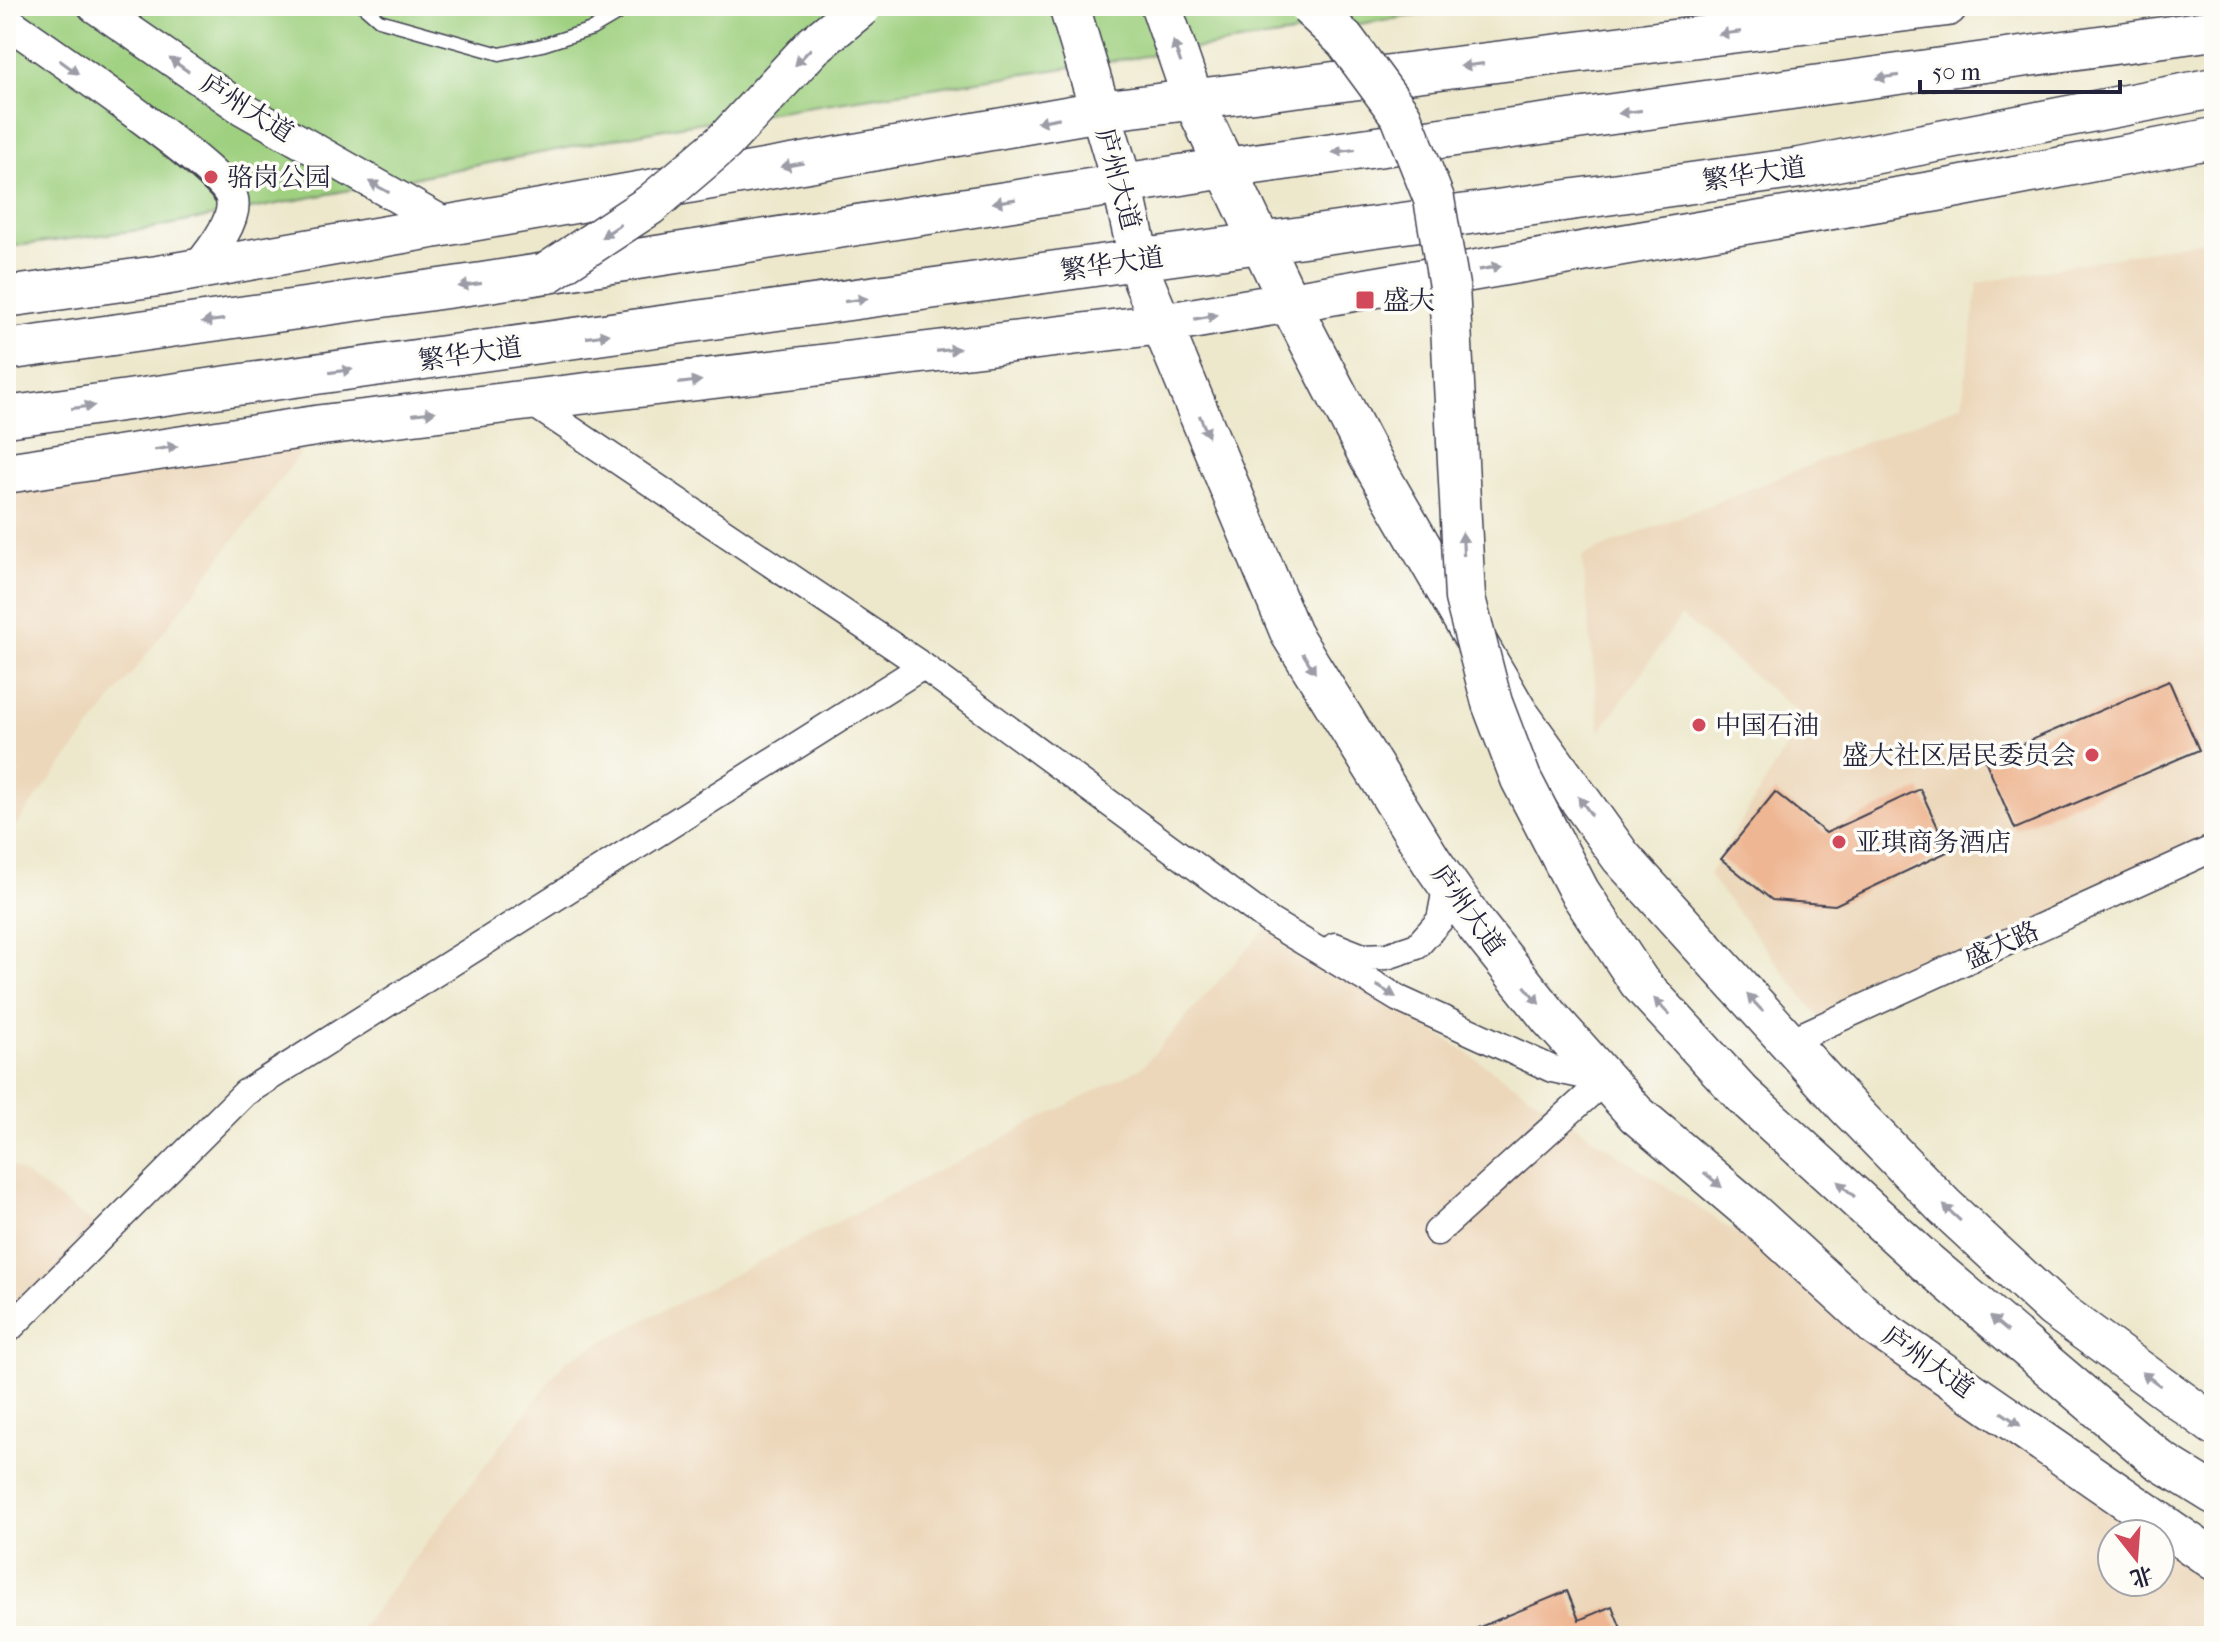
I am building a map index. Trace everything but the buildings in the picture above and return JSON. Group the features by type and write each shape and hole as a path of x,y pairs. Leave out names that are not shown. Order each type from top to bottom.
{"main road":[{"path":"547,273 650,205 724,142 813,46 862,6"},
{"name":"庐州大道","path":"1069,6 1122,183 1144,282 1291,634 1477,926 1551,1019 1636,1114 1749,1210 1877,1327 2214,1560"},
{"path":"1161,6 1193,99 1289,302 1371,460 1517,712 1621,857 1846,1105 1944,1206 2054,1308 2214,1425"},
{"path":"1309,6 1345,40 1401,116 1434,199 1449,286 1465,598 1492,703 1521,779 1579,891 1639,982 1742,1094 1925,1261 2159,1460 2214,1494"},
{"path":"6,297 197,269 1100,111 1947,6"},
{"path":"6,350 547,273 1122,183 2214,30"},
{"name":"繁华大道","path":"6,417 1800,168 2214,88"},
{"path":"6,473 322,425 1162,324 1937,191 2214,138"}],"street":[{"name":"庐州大道","path":"94,6 243,109 447,225"},
{"path":"6,21 223,181 232,199 231,215 218,242 197,269"},
{"path":"529,401 923,666 1271,922 1413,1005 1552,1069 1605,1080"},
{"path":"6,1332 245,1093 923,666"},
{"name":"盛大路","path":"1790,1041 2214,848"},
{"path":"1271,922 1363,957 1387,956 1417,946 1440,920 1447,883"},
{"path":"1437,1232 1605,1080"}],"lane":[{"path":"363,6 379,20 500,54 592,29 631,6"}],"shaded area":[{"path":"2214,238 2214,847 1820,1019 1709,875 1804,717 1681,616 1600,732 1582,556 1962,404 1978,283"},
{"path":"322,425 6,838 6,473"},
{"path":"1271,922 1877,1327 2153,1518 2096,1518 2096,1598 2176,1598 2176,1534 2214,1560 2214,1636 355,1636 566,1360 1142,1067"},
{"path":"6,1161 105,1232 6,1332"}],"green space":[{"name":"骆岗公园","path":"6,6 1479,6 685,125 148,229 6,247"}],"place":[{"name":"骆岗公园","path":"211,177"},
{"name":"盛大","path":"1365,300"},
{"name":"中国石油","path":"1699,725"},
{"name":"盛大社区居民委员会","path":"2092,755"},
{"name":"亚琪商务酒店","path":"1839,842"}]}
